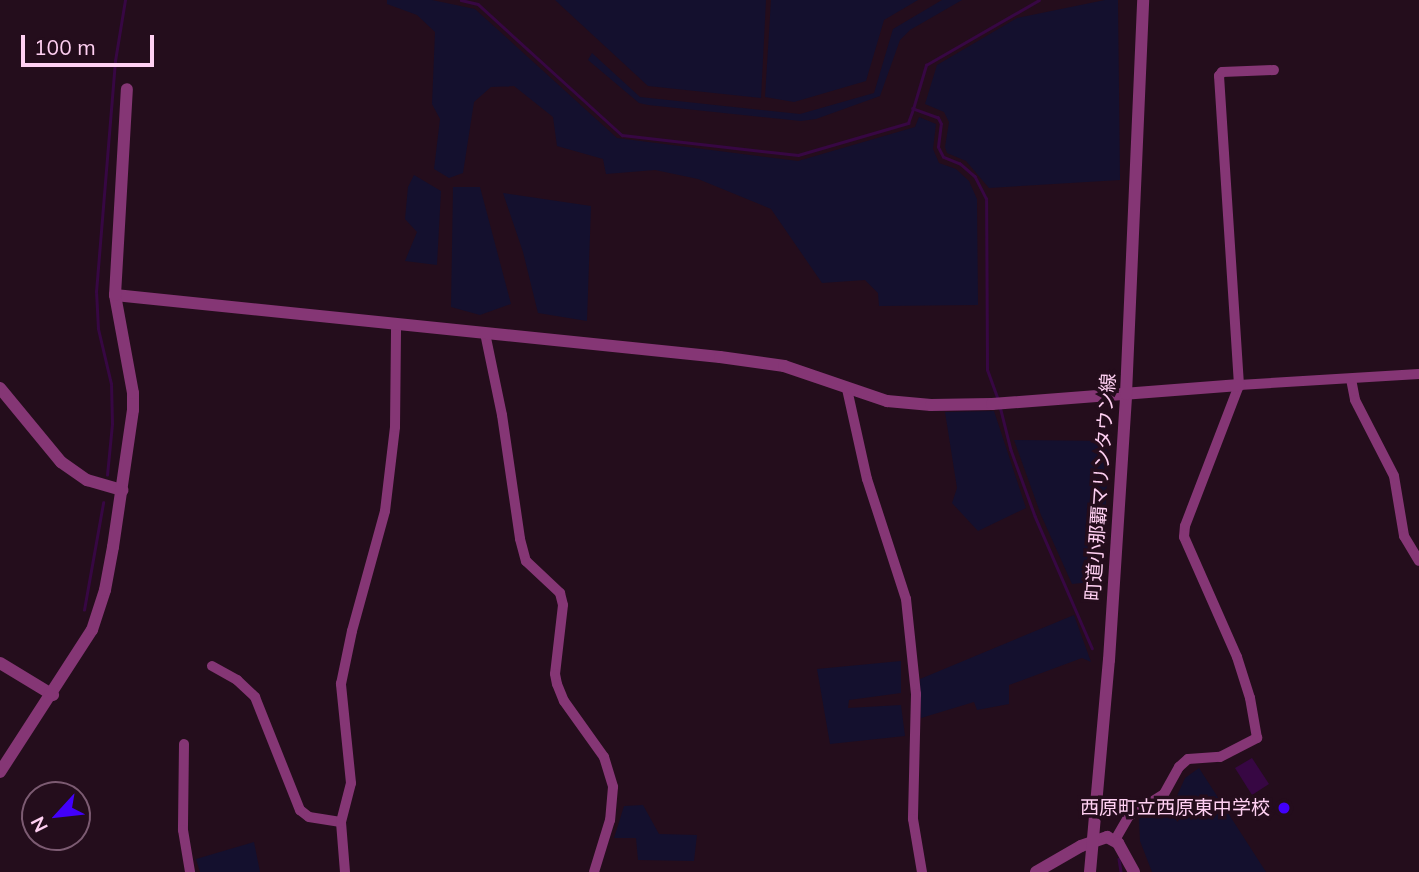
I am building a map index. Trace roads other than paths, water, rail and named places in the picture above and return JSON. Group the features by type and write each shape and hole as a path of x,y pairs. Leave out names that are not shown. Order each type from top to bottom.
{"street":[{"name":"町道小那覇マリンタウン線","path":"1090,872 1109,660 1126,394 1143,0"},
{"path":"1115,840 1129,817 1164,794 1179,767 1188,759 1220,757 1257,738 1250,698 1237,657 1184,537 1185,526 1239,385 1219,76 1222,72 1274,70"},
{"path":"0,772 53,695 92,630 105,590 123,490 133,393 115,295 127,89"},
{"path":"115,295 774,365 887,401 931,405 998,404 1419,374"},
{"path":"345,872 341,822 351,783 341,684 389,486 395,427 396,324"},
{"path":"485,333 502,415 520,539 526,561 560,593 563,605 555,674 557,684 564,701 604,757 613,788 610,820 594,872"},
{"path":"1351,379 1355,400 1394,476 1404,536 1419,561"},
{"path":"0,388 61,462 87,480 123,490"},
{"path":"848,389 867,479 906,599 916,694 913,819 922,872"},
{"path":"0,663 53,695"},
{"path":"212,666 237,680 255,696 300,810 309,817 341,822"},
{"path":"184,744 183,830 190,872"},
{"path":"1036,872 1093,841 1107,837 1115,840 1134,872"}],"waterway":[{"path":"107,475 112,424 111,384 98,329 96,292 115,61 125,0"},
{"path":"461,0 478,4 622,135 798,155 908,123 913,109"},
{"path":"998,400 987,370 986,199 975,177 960,164 943,157 938,147 941,124 938,118 913,109 926,65 1039,0"},
{"path":"1000,406 1011,450 1035,516 1092,648"},
{"path":"84,610 103,503"},
{"path":"1119,859 1121,872"}],"place":[{"name":"西原町立西原東中学校","path":"1284,808"}]}
